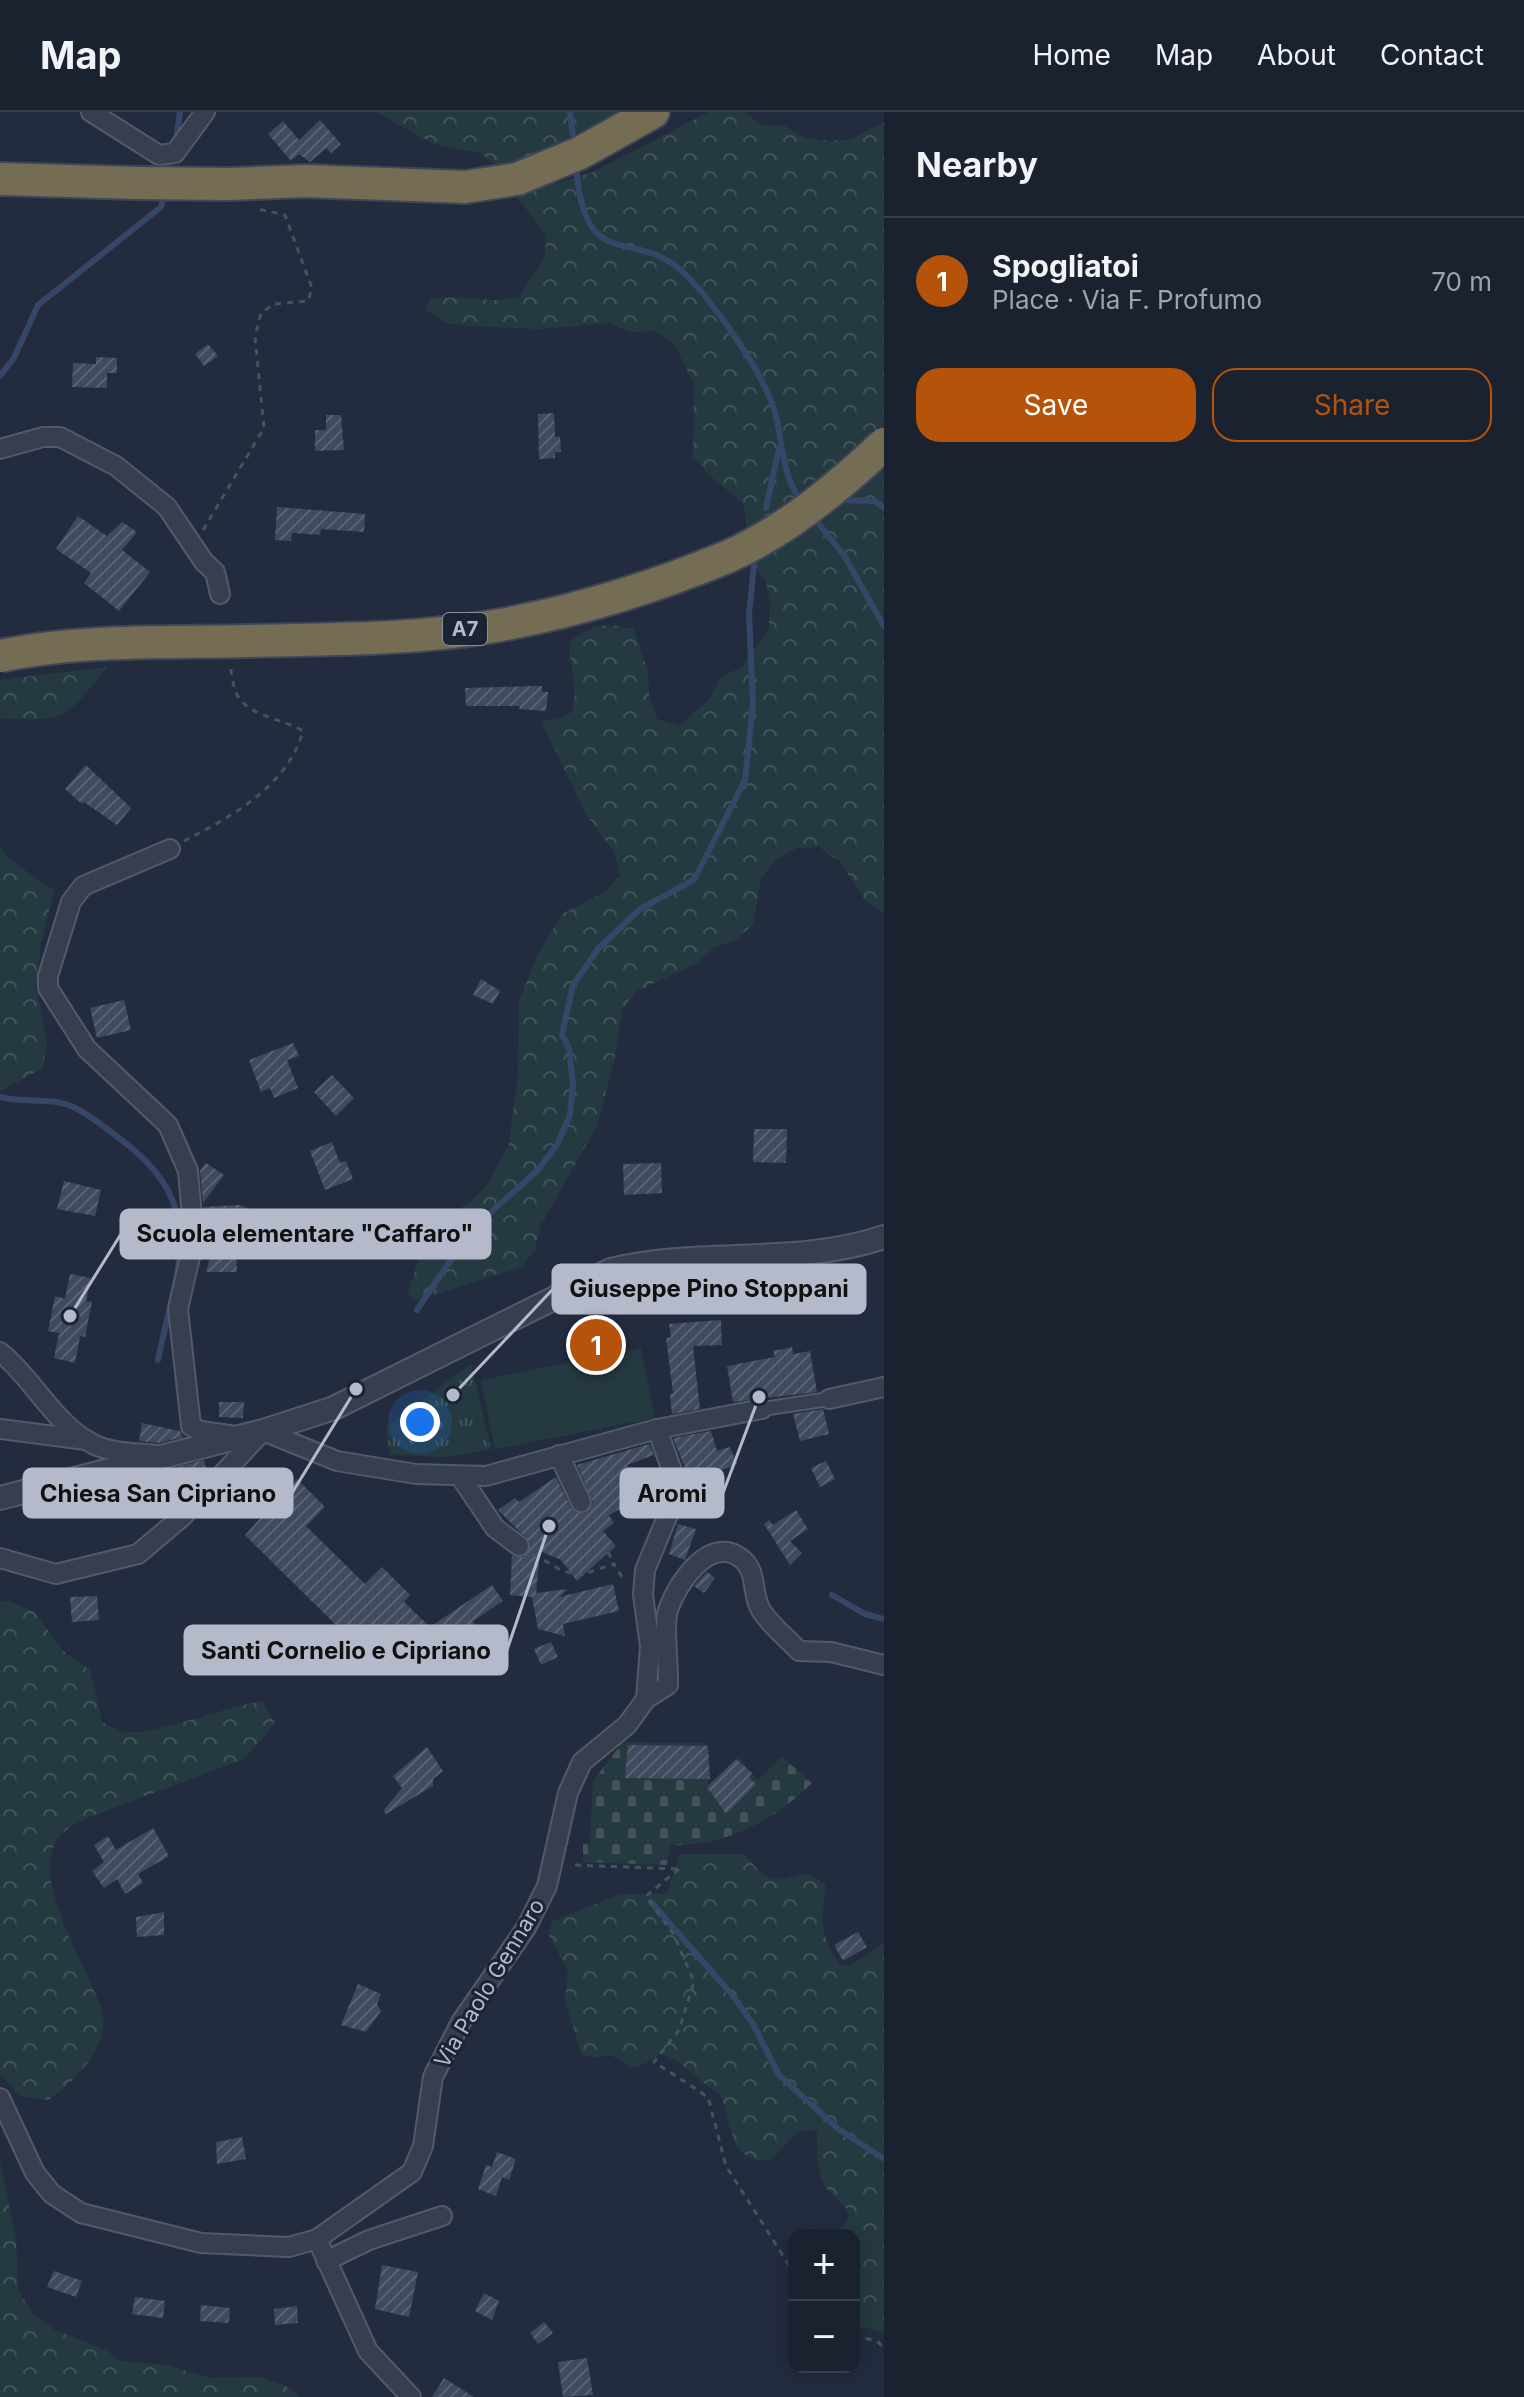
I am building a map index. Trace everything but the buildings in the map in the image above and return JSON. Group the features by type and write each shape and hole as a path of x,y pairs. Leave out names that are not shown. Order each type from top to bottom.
{"highway":[{"path":"0,179 229,184 306,181 465,187 517,179 580,153 653,112"},
{"name":"A7","path":"0,656 67,647 370,638 502,625 617,594 729,556 783,525 849,478 884,444"}],"street":[{"path":"91,112 159,155 175,153 205,112"},
{"path":"0,449 43,437 60,437 76,443 158,496 215,572 220,594"},
{"path":"170,849 83,886 71,902 48,976 48,988 87,1049 168,1125 188,1171 194,1240 178,1309 191,1426 201,1431 239,1436"},
{"path":"0,1498 157,1455 272,1429 334,1408 611,1270 660,1259 788,1256 884,1237"},
{"path":"0,1352 63,1421 88,1441 97,1446 157,1455"},
{"path":"272,1429 337,1461 416,1474 486,1476 657,1429 884,1387"},
{"path":"0,1429 88,1441"},
{"path":"0,1558 56,1574 138,1554 183,1516 272,1429"},
{"path":"646,1699 650,1646 643,1595 645,1570 674,1500 674,1476 657,1429"},
{"path":"559,1455 581,1502"},
{"path":"460,1476 495,1528 519,1546"},
{"name":"Via Paolo Gennaro","path":"0,2098 35,2173 52,2194 81,2213 201,2243 289,2247 317,2239 412,2172 423,2146 433,2077 461,2022 526,1928 547,1886 568,1793 582,1762 604,1748 627,1725 646,1699 668,1685 667,1612 698,1562 716,1552 731,1553 744,1560 754,1576 756,1601 762,1613 799,1651 831,1652 884,1665"},
{"path":"601,1768 604,1748"},
{"path":"326,2261 369,2240 442,2216"},
{"path":"317,2239 368,2351 411,2397"}],"path":[{"path":"193,544 214,515 264,428 255,337 261,313 274,304 308,301 312,288 285,215 255,209"},
{"path":"170,849 245,809 296,755 303,731 287,721 251,709 238,697 228,660"},
{"path":"519,1546 562,1571 581,1575 614,1564"},
{"path":"608,1552 634,1598 643,1595"},
{"path":"575,1865 679,1869 646,1896 674,1935 694,1982 679,2030 654,2062 708,2097 726,2166 788,2264"},
{"path":"860,2337 877,2341 884,2348"}],"green space":[{"path":"376,112 636,112 559,151 498,167 480,153 434,144"},
{"path":"709,112 744,112 762,125 785,126 805,138 829,141 852,139 884,122 884,914 866,901 839,861 819,847 796,848 776,860 761,878 753,925 735,940 713,948 697,963 635,992 622,1010 615,1056 597,1126 540,1226 535,1250 521,1267 417,1300 408,1294 428,1228 470,1202 487,1186 509,1144 518,1073 519,1001 538,954 562,914 604,893 620,875 614,852 586,814 541,721 572,712 574,685 569,643 599,626 634,629 648,672 649,696 657,719 680,726 710,698 721,677 742,667 769,628 770,604 766,580 751,563 744,504 708,474 693,456 694,385 674,343 654,331 630,332 609,323 540,329 470,326 446,323 426,310 430,299 497,300 519,297 545,258 546,235 516,196 593,172"},
{"path":"108,667 83,697 63,713 40,719 0,718 0,680"},
{"path":"0,845 8,858 54,891 41,943 36,987 47,1042 43,1068 0,1091"},
{"path":"641,1348 655,1418 495,1449 481,1380"},
{"path":"471,1364 491,1449 449,1457 390,1455 386,1427"},
{"path":"9,1601 34,1612 67,1655 90,1670 102,1722 116,1729 125,1732 152,1730 262,1701 275,1723 244,1759 84,1819 63,1833 53,1848 50,1866 58,1909 99,2002 103,2029 94,2053 78,2075 48,2100 20,2096 0,2074 0,1602"},
{"path":"623,1742 707,1743 708,1786 739,1758 758,1780 782,1757 812,1783 781,1809 747,1829 709,1842 670,1845 667,1865 583,1862 583,1844 590,1843 593,1781"},
{"path":"680,1854 743,1854 760,1872 772,1879 804,1874 826,1886 823,1927 840,1965 849,1966 884,1943 884,2332 860,2326 860,2229 839,2229 848,2219 848,2213 823,2182 818,2163 817,2131 797,2134 772,2159 748,2157 735,2140 720,2093 678,2062 662,2054 635,2068 610,2055 596,2058 582,2055 565,2001 568,1972 548,1933 553,1921 621,1894 667,1894"},
{"path":"0,2162 16,2239 18,2290 33,2313 53,2329 106,2350 120,2361 167,2365 209,2378 260,2377 286,2386 300,2397 0,2397"}],"waterway":[{"path":"176,140 180,112"},
{"path":"570,112 573,135"},
{"path":"577,175 583,206 591,226 603,238 616,244 667,260 686,275 737,340 769,396 789,479 800,499"},
{"path":"0,376 14,358 38,305 161,207 164,193"},
{"path":"766,508 779,449"},
{"path":"839,500 875,501 884,508"},
{"path":"815,519 845,557 884,626"},
{"path":"417,1310 448,1264 490,1213 538,1170 557,1145 570,1115 573,1084 569,1048 562,1035 573,985 598,949 640,909 694,880 745,780 753,705 749,614 755,555"},
{"path":"0,1097 55,1102 79,1110 148,1163 167,1188 177,1213 180,1239 173,1295 158,1360"},
{"path":"832,1595 865,1614 884,1619"},
{"path":"651,1902 733,1996 753,2024 779,2075 837,2128 884,2159"}],"place":[{"name":"Scuola elementare \"Caffaro\"","path":"70,1316"},
{"name":"Spogliatoi","path":"596,1345"},
{"name":"Chiesa San Cipriano","path":"356,1389"},
{"name":"Giuseppe Pino Stoppani","path":"453,1395"},
{"name":"Aromi","path":"759,1397"},
{"name":"Santi Cornelio e Cipriano","path":"549,1526"}]}
